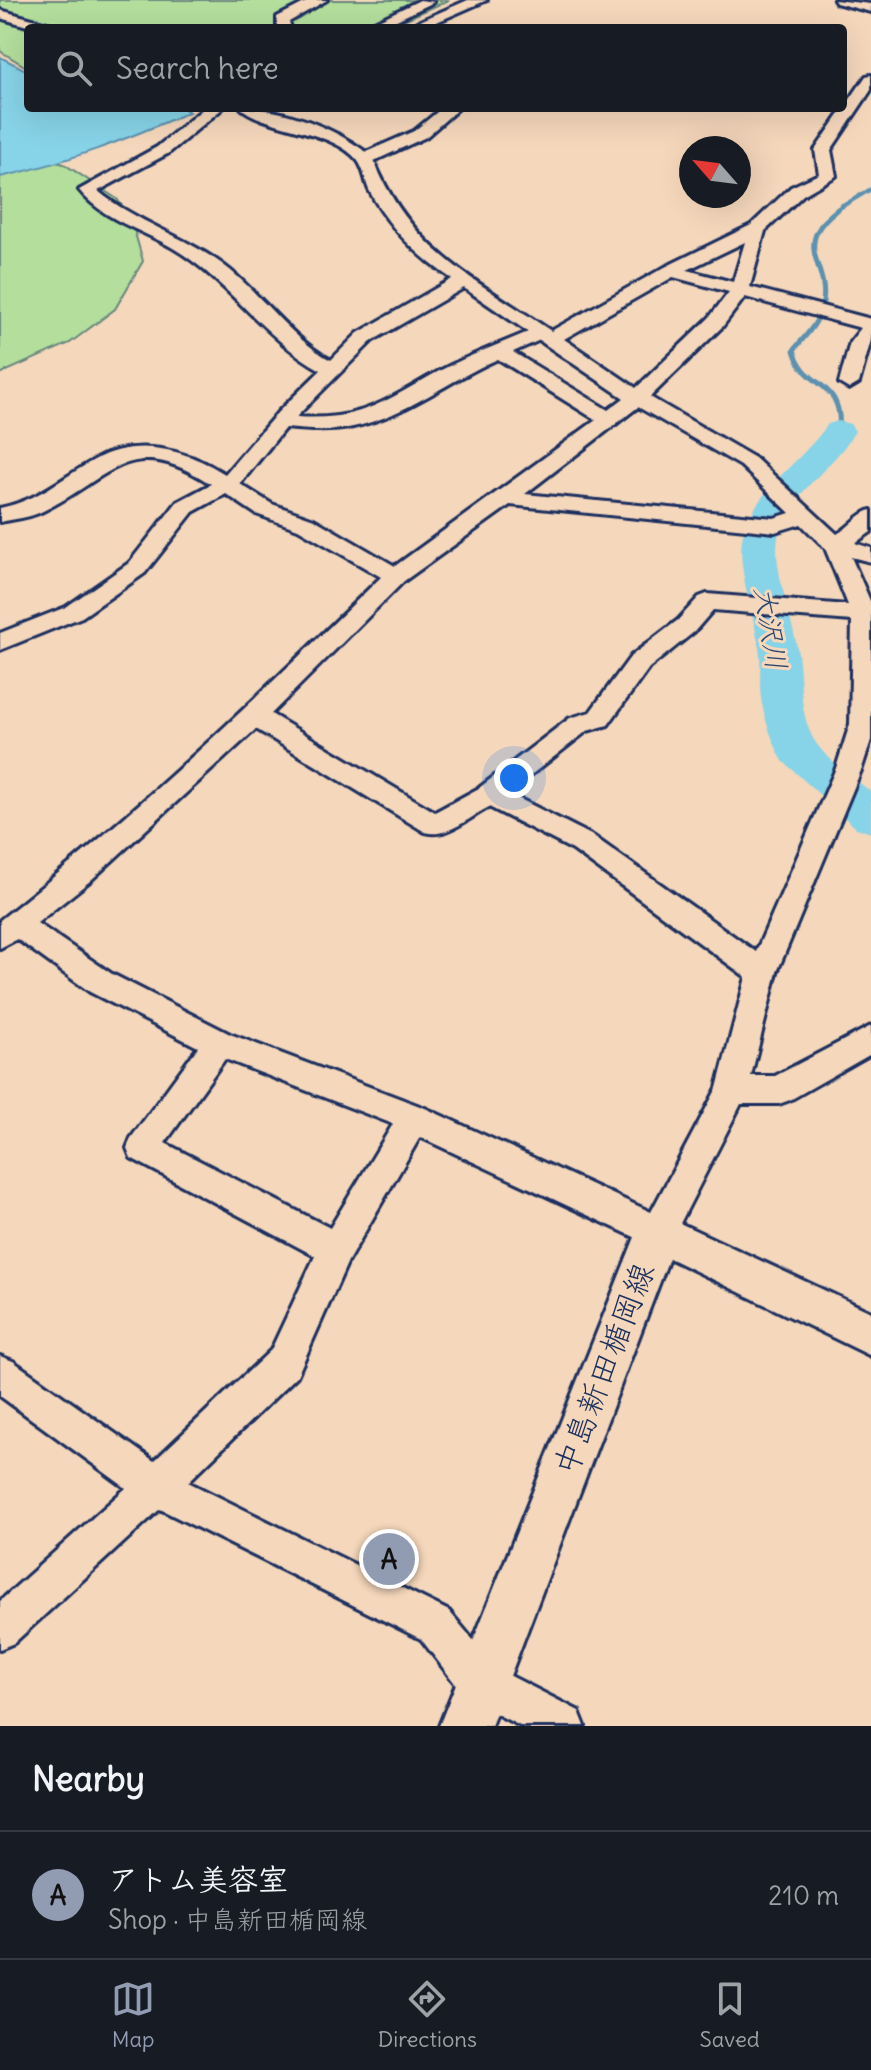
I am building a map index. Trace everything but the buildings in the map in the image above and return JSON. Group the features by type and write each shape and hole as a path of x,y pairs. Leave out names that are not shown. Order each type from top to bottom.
{"main road":[{"name":"中島新田楯岡線","path":"465,1726 658,1232 871,1334"}],"street":[{"path":"283,24 282,20 288,14 320,0"},
{"path":"378,24 432,0"},
{"path":"421,24 480,0"},
{"path":"841,0 871,8"},
{"path":"0,14 35,24"},
{"path":"281,422 321,425 350,422 394,407 456,370 498,351 545,336 757,229 797,191 828,176 823,150 871,79"},
{"path":"208,112 163,150 87,190 112,211 179,244 223,274 304,353 332,368"},
{"path":"261,112 313,129 345,144 365,159 378,191 402,227 427,254 637,398 748,462 770,480 835,545 864,614 867,725 762,972 732,1090 658,1232 414,1118 219,1043 101,983 8,930 80,873 255,716 396,576 506,498 637,398 716,322 739,292 757,229"},
{"path":"365,159 420,134 446,112"},
{"path":"671,271 871,326 860,342 849,383"},
{"path":"0,642 74,612 109,590 137,568 185,507 228,484 281,422 365,337 430,297 465,280"},
{"path":"498,351 609,419"},
{"path":"0,515 33,508 105,462 136,454 160,454 194,464 264,509 306,524 396,576"},
{"path":"506,498 768,524 797,506"},
{"path":"835,545 860,531 871,517"},
{"path":"835,545 871,555"},
{"path":"255,716 435,825 488,795 579,724 599,719 640,662 686,626 707,602 864,614"},
{"path":"488,795 583,843 762,972"},
{"path":"732,1090 779,1090 871,1039"},
{"path":"219,1043 143,1148 336,1249"},
{"path":"0,1629 284,1363 336,1249 414,1118"},
{"path":"0,1374 156,1486 435,1625 482,1684 564,1726"}],"green space":[{"path":"0,0 449,0 395,24 24,24 24,66 0,51"},
{"path":"0,148 64,164 117,199 131,219 143,261 115,309 70,343 0,374"}],"water":[{"path":"0,57 24,69 24,112 189,112 96,149 0,177"}],"waterway":[{"path":"841,207 871,189"},
{"path":"839,431 836,402 806,372 794,350 814,325 822,307 824,292 814,244 817,232 826,219 843,205"},
{"name":"大沢川","path":"839,431 832,443 778,499 761,535 760,556 779,654 781,699 798,751 871,817"}],"place":[{"name":"アトム美容室","path":"389,1559"}]}
